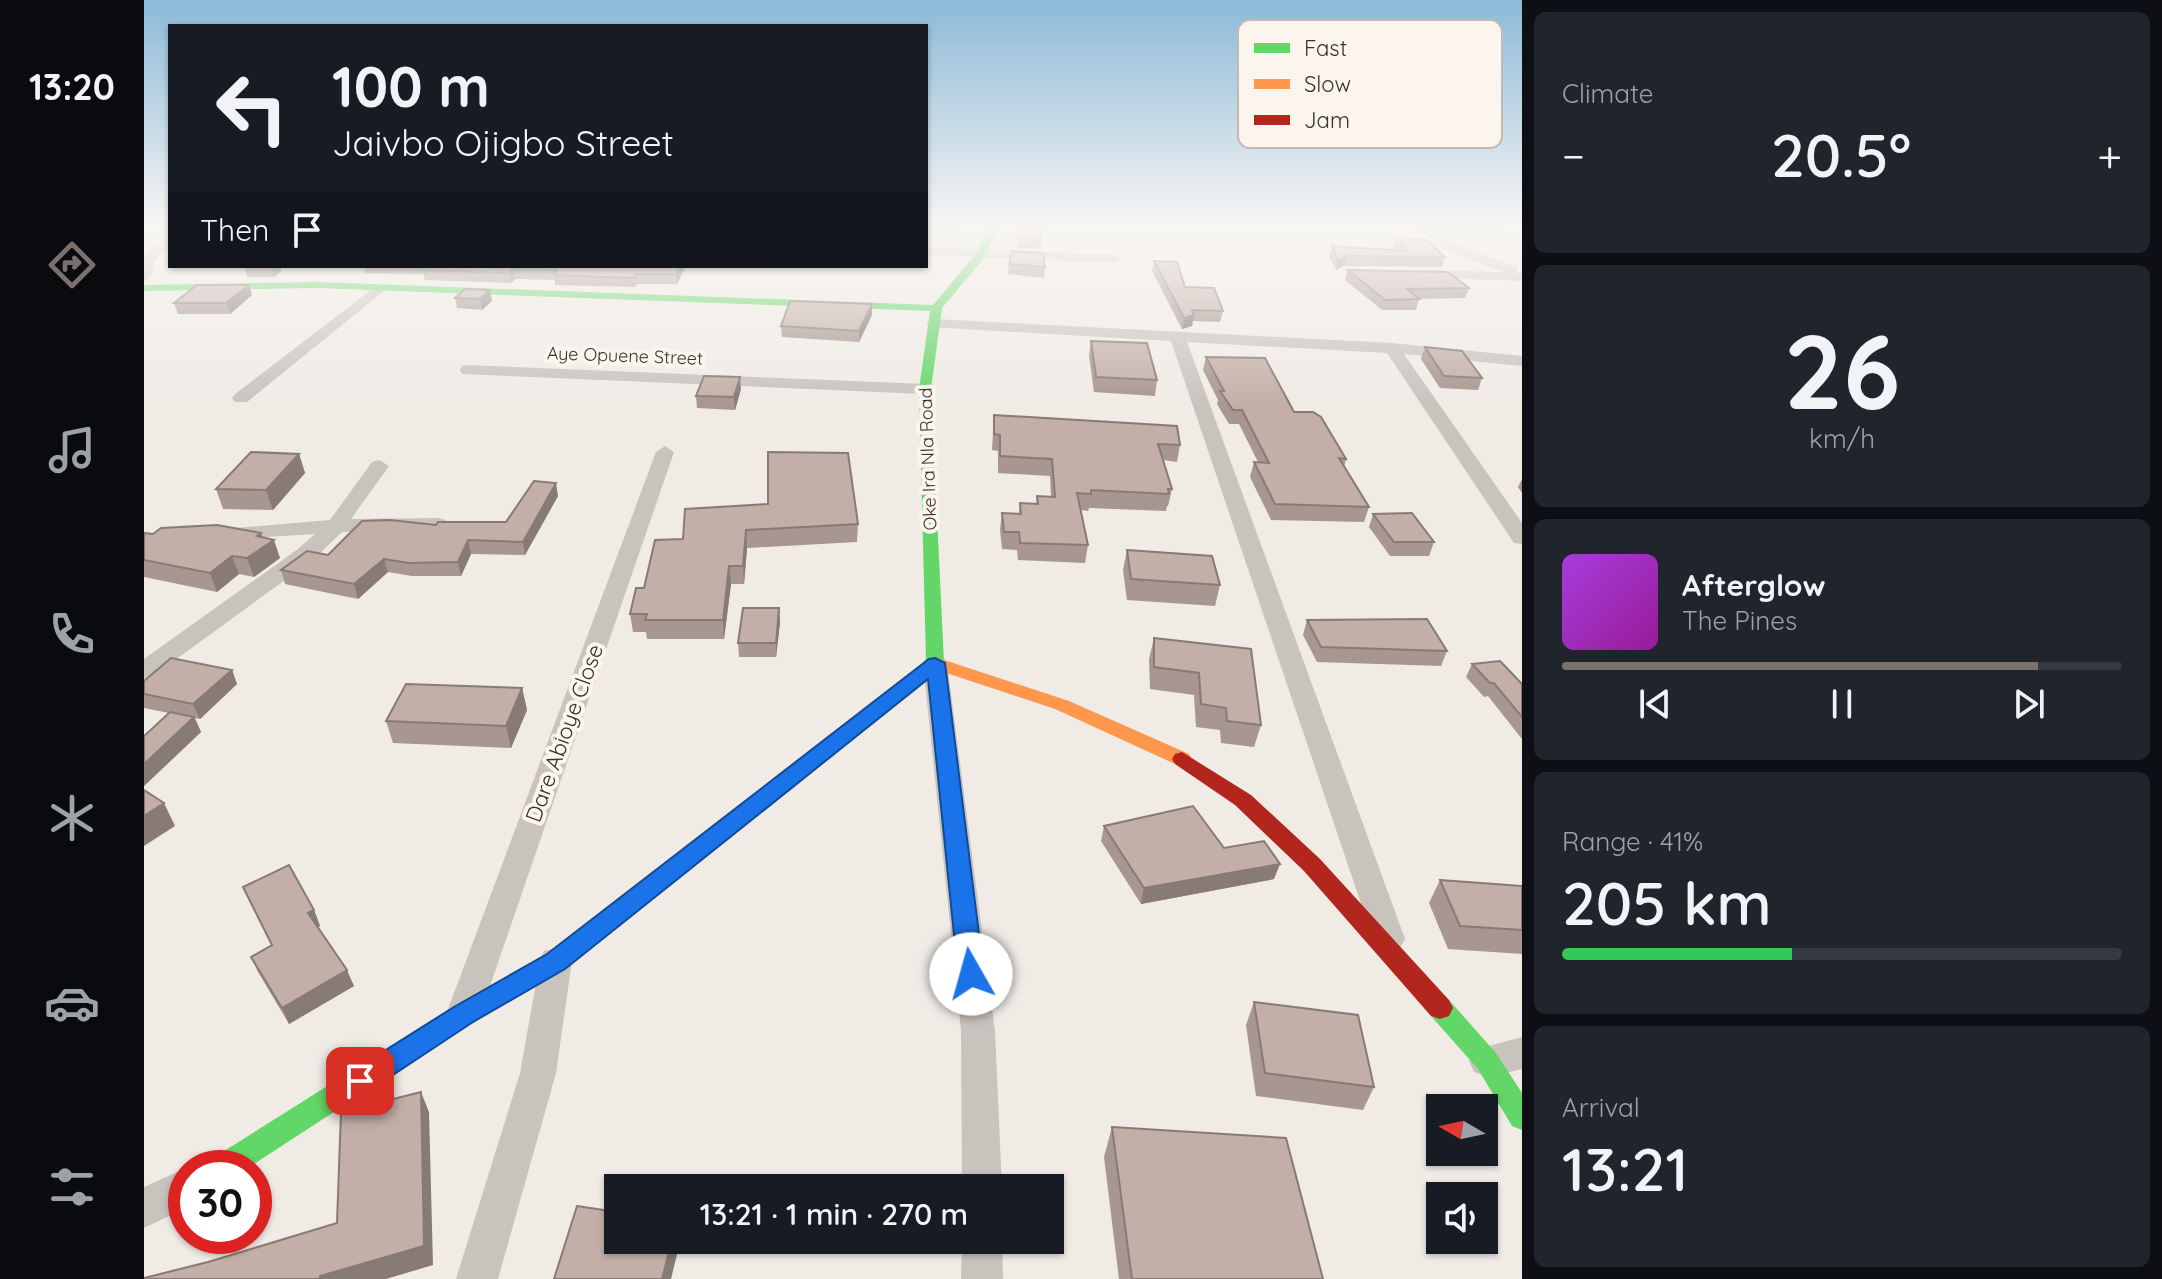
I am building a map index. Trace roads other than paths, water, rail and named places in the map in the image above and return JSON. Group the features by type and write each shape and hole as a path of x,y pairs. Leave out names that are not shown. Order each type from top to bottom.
{"street":[{"path":"144,288 205,286"},
{"path":"304,286 935,316 1177,337 1392,348 1522,361"},
{"path":"935,316 958,286"},
{"path":"241,398 379,288"},
{"name":"Oke Ira Nla Road","path":"935,316 925,389 935,663"},
{"path":"1177,337 1396,960"},
{"path":"1392,348 1522,538"},
{"name":"Aye Opuene Street","path":"468,370 925,389"},
{"name":"Dare Abioye Close","path":"463,1014 665,452"},
{"path":"144,671 306,554 336,526 379,466"},
{"path":"203,535 336,526 438,524"},
{"path":"935,663 1062,705 1173,753 1243,800 1312,865 1487,1061 1522,1117"},
{"path":"251,1150 463,1014 556,961 935,663"},
{"path":"935,663 978,1031 982,1174"},
{"path":"477,1279 538,1073 556,961"},
{"path":"1487,1061 1522,1053"},
{"path":"144,1208 168,1196"},
{"path":"982,1254 982,1279"}]}
